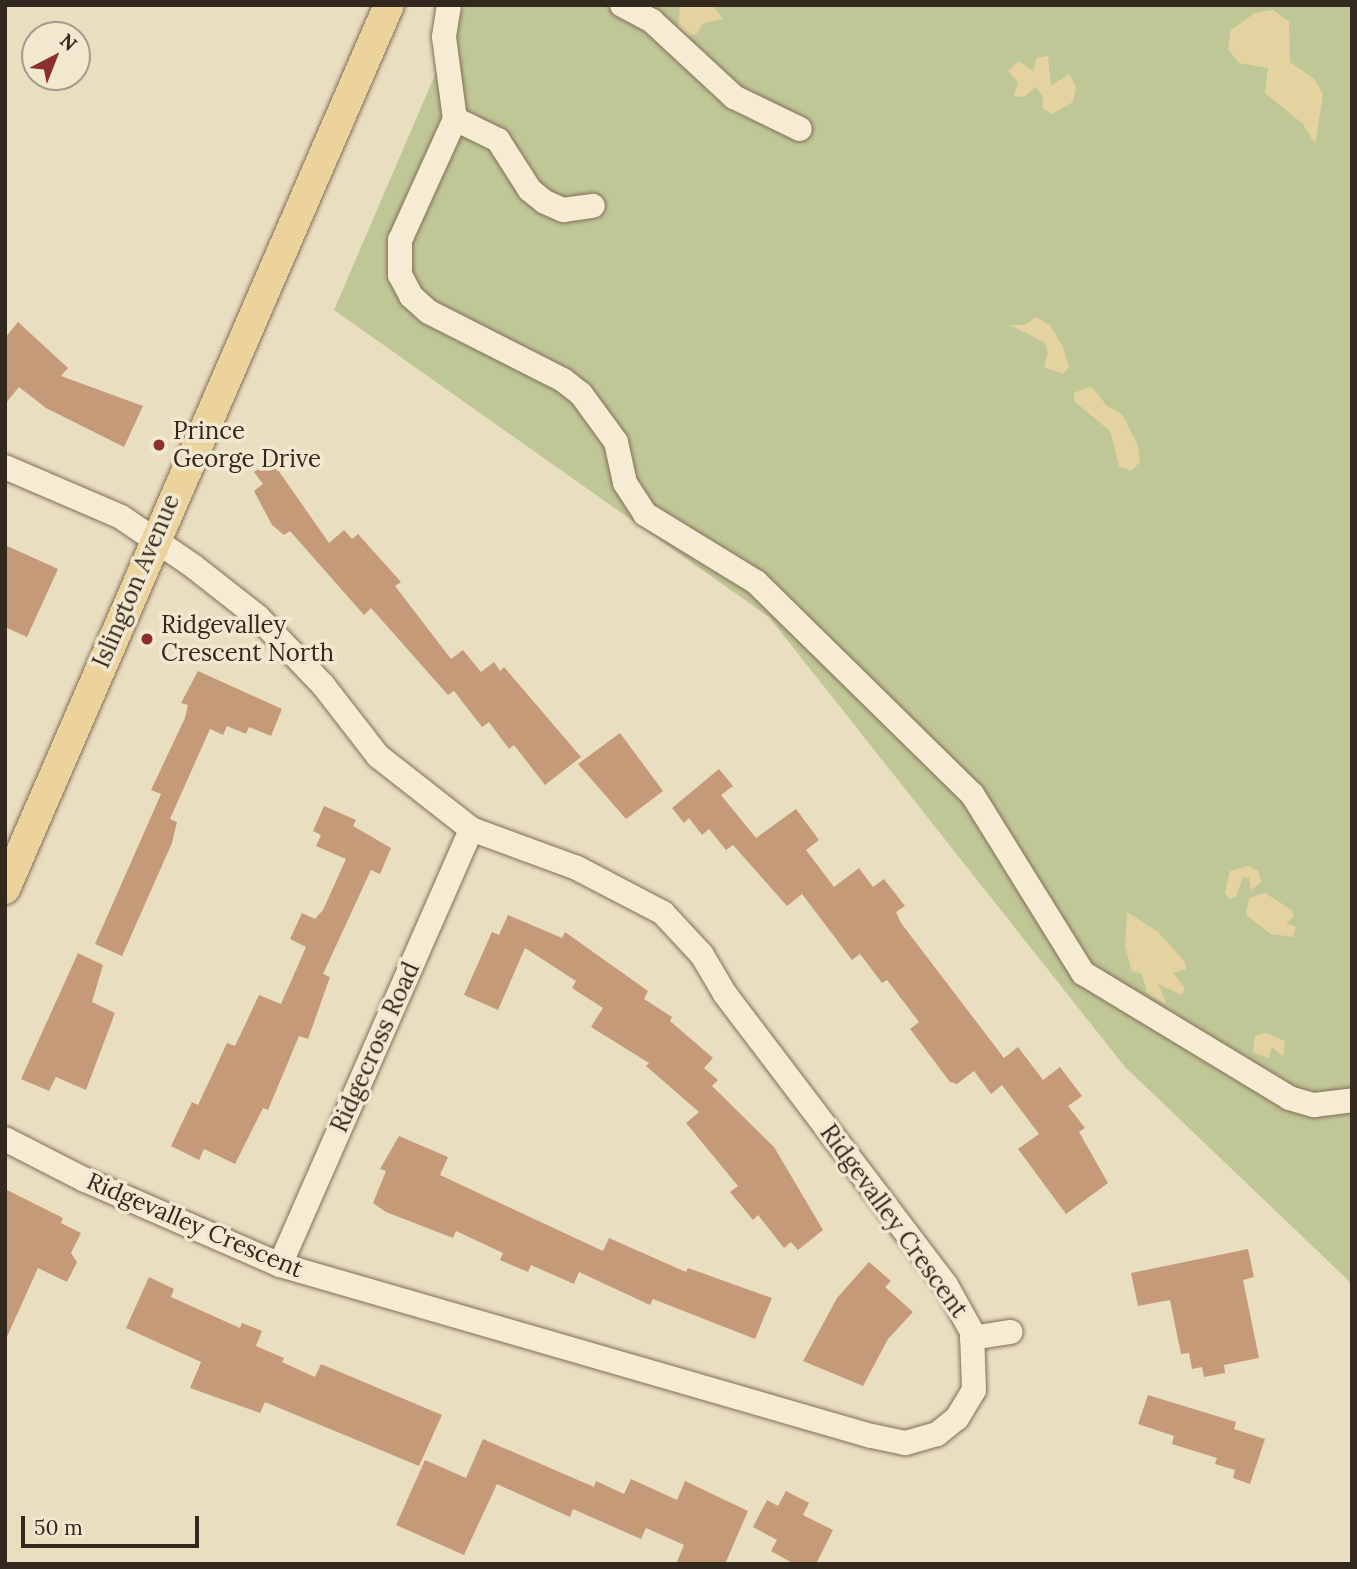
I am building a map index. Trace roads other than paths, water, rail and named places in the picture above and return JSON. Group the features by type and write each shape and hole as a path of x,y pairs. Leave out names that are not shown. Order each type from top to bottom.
{"main road":[{"name":"Islington Avenue","path":"5,889 154,539 389,5"}],"street":[{"path":"449,5 444,37 454,119 400,240 400,275 411,296 429,312 563,380 581,394 617,442 625,483 645,514 756,582 972,794 1083,973 1289,1098 1314,1105 1352,1100"},
{"path":"622,5 652,21 734,97 800,129"},
{"path":"454,119 498,140 517,173 545,202 563,210 593,206"},
{"path":"5,467 116,514 154,539"},
{"name":"Ridgevalley Crescent","path":"5,1139 85,1180 280,1265 905,1443 937,1434 957,1418 974,1390 972,1338 946,1285 682,932 663,913 577,868 471,829 378,756 323,685 258,617 154,539"},
{"name":"Ridgecross Road","path":"280,1265 471,829"},
{"path":"972,1338 1011,1332"}],"place":[{"name":"Prince George Drive","path":"159,445"},
{"name":"Ridgevalley Crescent North","path":"147,639"}]}
